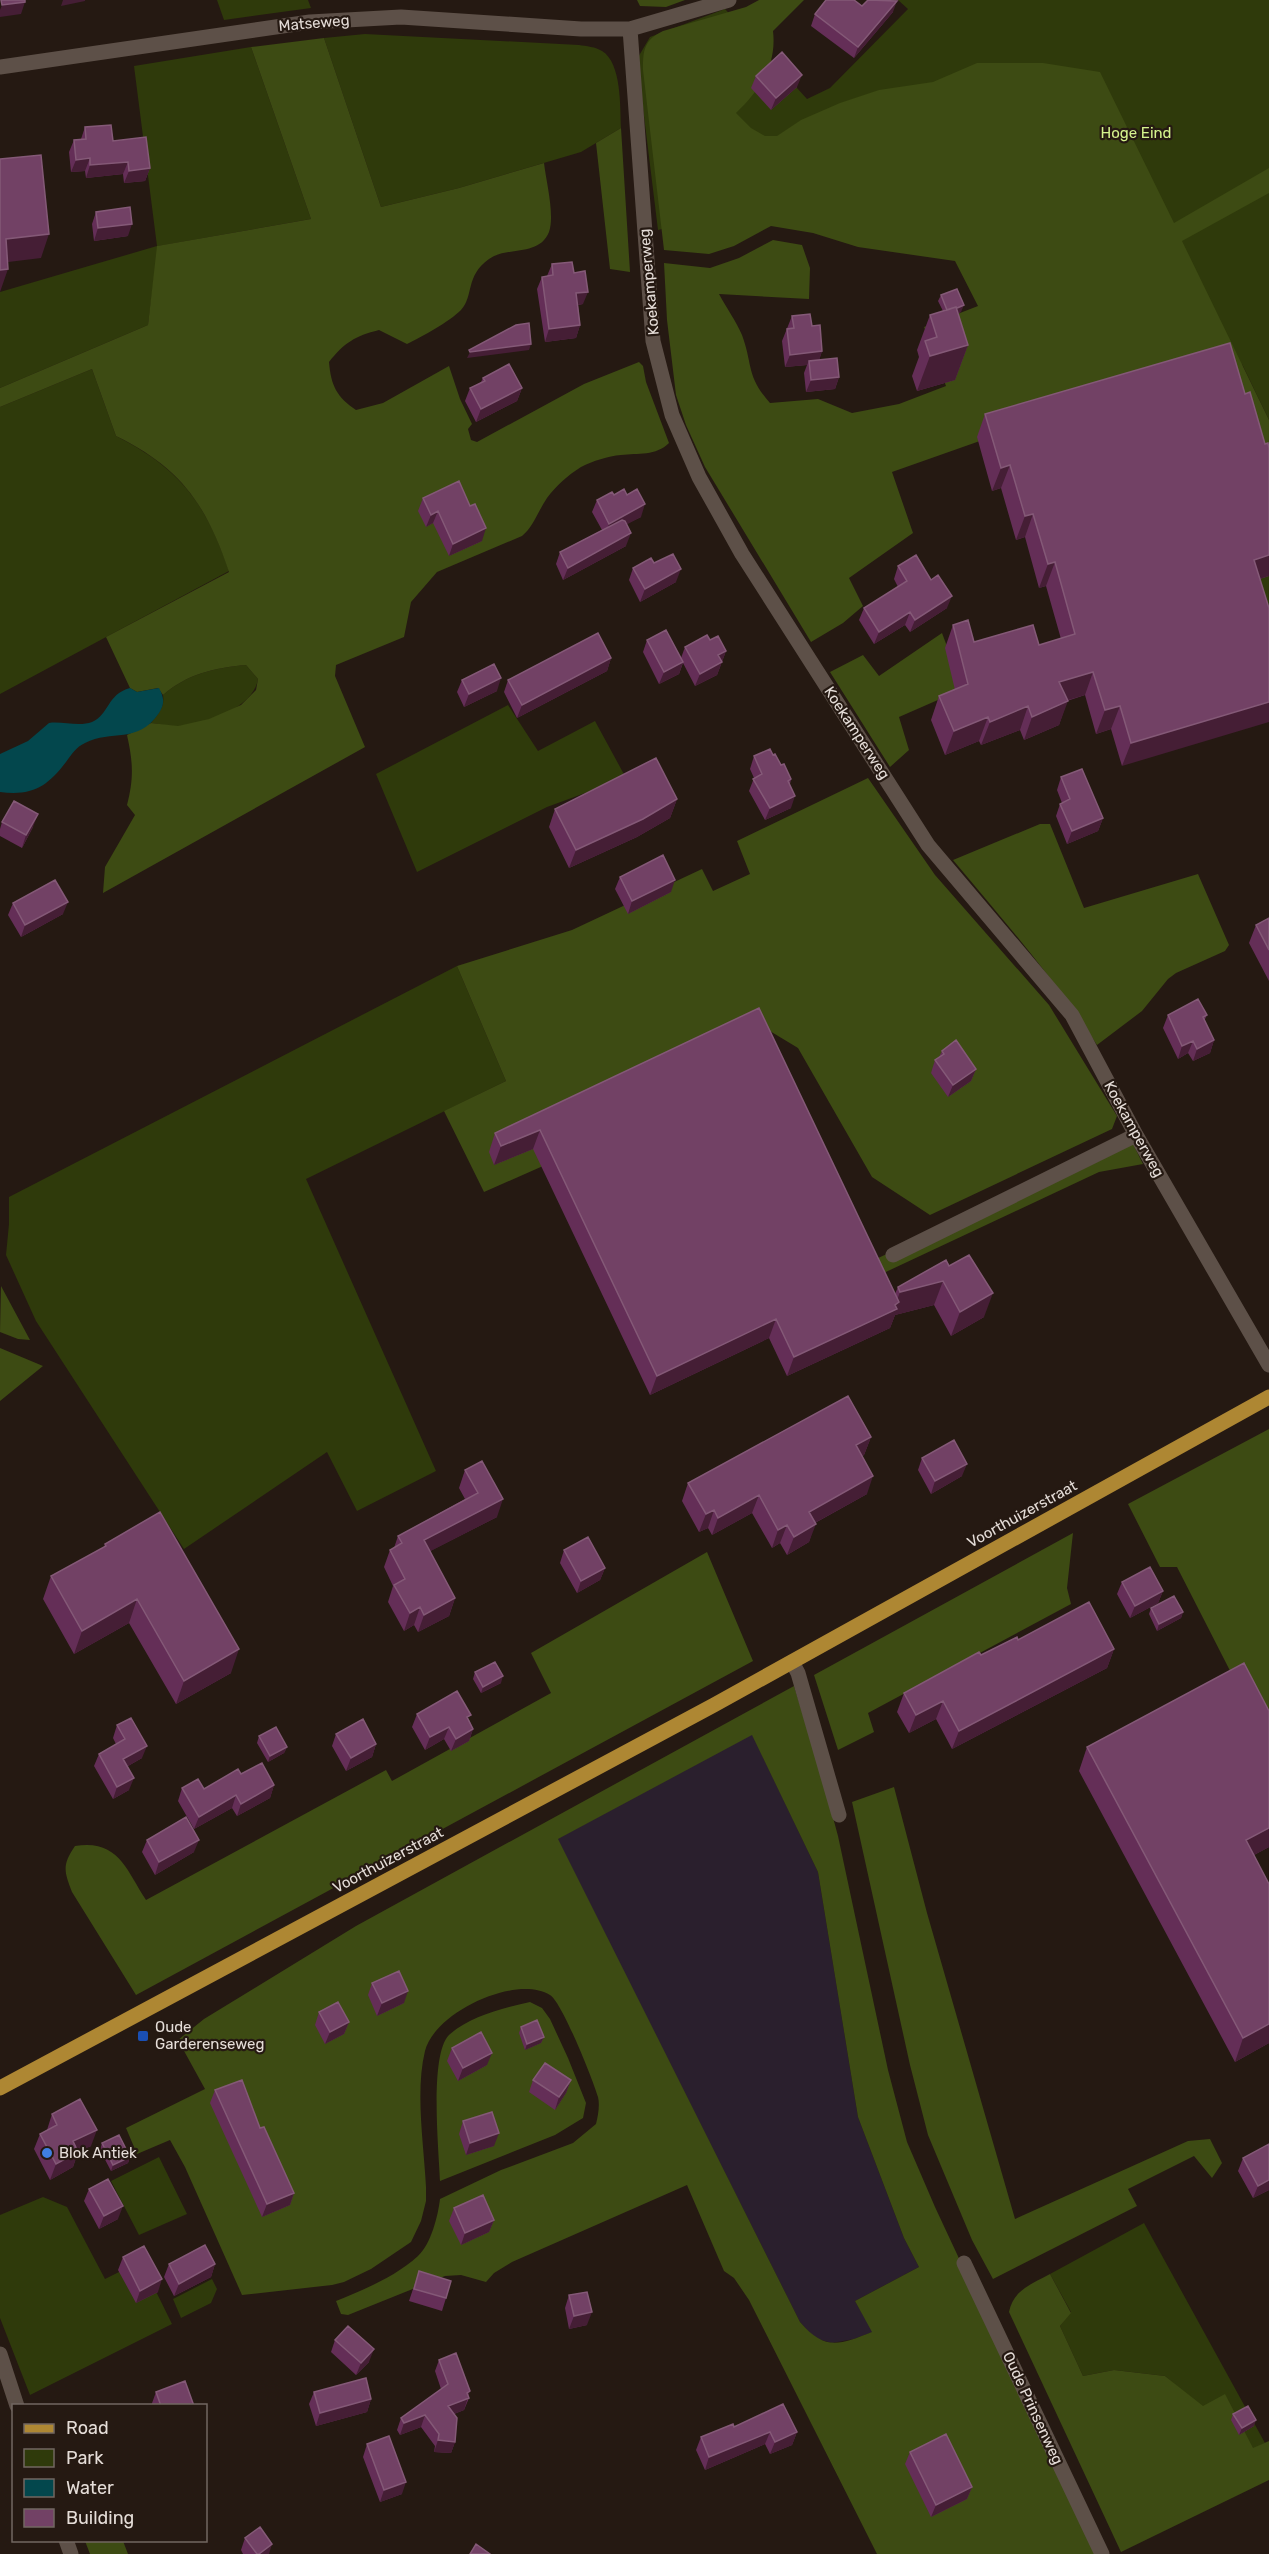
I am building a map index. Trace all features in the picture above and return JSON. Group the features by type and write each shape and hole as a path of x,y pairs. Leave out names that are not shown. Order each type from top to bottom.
{"main road":[{"name":"Voorthuizerstraat","path":"0,2088 792,1662 1269,1397"}],"street":[{"name":"Matseweg","path":"0,67 310,22 401,17 581,29 630,28 729,0"},
{"name":"Koekamperweg","path":"630,28 653,341 672,415 699,477 742,554 928,845 1072,1015 1136,1135 1269,1365"},
{"path":"893,1255 1136,1135"},
{"path":"792,1662 798,1673 839,1815"},
{"name":"Oude Prinsenweg","path":"964,2263 1102,2554"},
{"path":"0,2354 16,2404"}],"shaded area":[{"path":"752,1734 818,1872 858,2117 904,2238 919,2267 855,2301 873,2332 854,2339 832,2343 814,2338 800,2322 557,1839"}],"green space":[{"path":"217,0 308,0 311,8 224,20"},
{"path":"637,0 685,0 666,7 640,6"},
{"path":"759,0 804,0 773,31 772,55 765,76 736,113 751,128 765,136 777,136 801,120 840,103 879,90 933,82 977,63 1043,63 1100,72 1174,223 1269,168 1269,193 1182,241 1269,420 1269,483 994,436 892,472 913,533 849,578 863,606 843,623 811,642 705,467 686,425 676,395 667,320 664,263 710,268 739,258 773,240 802,245 810,268 809,299 719,294 742,335 753,378 770,403 818,399 852,413 899,404 946,386 924,327 978,306 955,261 858,247 813,233 771,226 734,246 709,254 664,250 643,70 646,46 652,38 663,31 746,7"},
{"name":"Hoge Eind","path":"898,0 1269,0 1269,420 1242,364 1269,483 1269,616 917,166 658,230 637,59 650,37 725,9 807,99 830,88 908,9"},
{"path":"365,34 579,45 597,49 609,57 617,75 621,128 581,152 459,188 381,207 324,38"},
{"path":"324,38 381,207 459,188 544,163 550,198 551,225 544,240 530,248 496,255 481,265 473,279 465,304 456,315 407,344 379,330 363,335 345,345 329,362 333,384 344,400 356,410 383,403 449,366 460,399 472,424 468,429 471,440 477,442 584,384 639,362 643,366 646,382 669,443 653,452 606,458 576,470 551,494 530,528 522,536 437,572 411,602 404,637 336,665 335,676 365,747 103,893 105,867 135,815 127,805 132,770 127,735 151,723 178,726 209,719 241,705 256,690 258,679 246,665 202,673 182,682 163,695 158,688 137,692 130,688 106,637 229,572 211,527 188,490 174,475 139,448 116,436 92,369 0,407 0,388 148,325 157,246 311,219 251,47"},
{"path":"251,47 311,219 158,246 148,325 0,388 0,292 157,246 134,66"},
{"path":"621,128 630,272 610,269 596,143"},
{"path":"92,369 116,436 158,462 188,491 211,526 229,571 0,694 0,407"},
{"path":"942,633 963,689 899,717 909,750 890,767 830,672 863,655 879,676"},
{"path":"246,665 258,679 248,698 238,706 215,717 191,724 177,726 151,723 162,707 163,695 172,688 202,673"},
{"path":"508,705 538,751 595,721 626,778 547,807 417,872 376,774"},
{"path":"868,778 935,875 1049,1005 1117,1116 1112,1129 930,1215 872,1177 798,1048 750,1019 543,1166 484,1192 444,1111 506,1081 457,966 572,930 702,869 713,891 750,874 737,841"},
{"path":"1040,824 1050,824 1084,908 1198,874 1229,945 1225,951 1176,973 1168,979 1142,1011 1097,1045 1046,974 953,860"},
{"path":"457,966 506,1081 306,1179 436,1471 357,1511 327,1452 184,1549 36,1321 6,1255 9,1197"},
{"path":"1131,1140 1143,1164 1099,1172 873,1278 861,1266"},
{"path":"1,1286 30,1340 18,1339 0,1332"},
{"path":"0,1348 43,1366 0,1401"},
{"path":"1269,1429 1269,1747 1177,1567 1160,1567 1128,1504"},
{"path":"1073,1533 1067,1588 1071,1604 868,1713 874,1732 838,1750 814,1675"},
{"path":"707,1552 753,1661 136,1995 72,1892 67,1879 66,1863 75,1846 90,1845 111,1852 126,1867 146,1900 386,1770 392,1781 551,1693 531,1653"},
{"path":"794,1686 838,1836 888,2070 907,2142 1097,2554 877,2554 749,2300 734,2278 724,2271 687,2185 512,2262 494,2273 486,2282 461,2275 445,2276 348,2315 341,2314 336,2301 390,2276 423,2251 433,2229 440,2199 501,2170 573,2143 596,2124 598,2097 577,2042 555,2001 550,1995 535,1990 497,1993 459,2011 443,2023 425,2051 421,2084 421,2119 426,2201 421,2221 411,2242 371,2269 344,2282 242,2295 185,2167 170,2140 137,2154 126,2128 205,2089 178,2040 204,2019 356,1926","holes":["752,1735 818,1872 858,2117 904,2238 919,2267 855,2301 872,2332 833,2343 817,2338 800,2322 558,1839"]},
{"path":"894,1787 927,1913 1015,2219 1188,2141 1210,2139 1222,2163 1212,2178 1194,2156 1128,2189 1137,2206 993,2279 972,2240 928,2135 910,2065 852,1802"},
{"path":"530,2002 542,2008 550,2019 568,2058 586,2103 583,2118 555,2135 440,2181 437,2082 443,2046 449,2035 457,2028 498,2010"},
{"path":"159,2157 187,2214 139,2235 111,2181"},
{"path":"43,2197 67,2207 105,2279 141,2261 172,2324 30,2395 0,2318 0,2215"},
{"path":"1144,2223 1265,2443 1253,2449 1165,2376 1114,2370 1083,2376 1060,2326 1071,2312 1050,2274"},
{"path":"1050,2274 1071,2313 1060,2326 1083,2376 1114,2370 1165,2376 1203,2406 1225,2394 1253,2448 1269,2441 1269,2480 1121,2552 1009,2312 1011,2304 1019,2293"},
{"path":"212,2279 217,2289 211,2303 181,2318 173,2299"},
{"path":"85,2542 123,2542 128,2554 90,2554"}],"water":[{"path":"130,688 137,692 159,688 163,704 151,723 133,733 95,739 82,745 74,751 52,778 38,788 21,793 0,792 0,754 28,741 49,723 82,724 98,719 117,695"}],"building":[{"path":"1,0 25,0 25,2 2,5"},
{"path":"826,0 854,0 862,6 868,0 897,1 858,47 815,14"},
{"path":"782,52 802,75 776,98 756,76"},
{"path":"111,125 113,141 146,137 150,168 129,171 128,162 90,165 90,158 76,160 74,140 86,139 85,127"},
{"path":"41,155 49,234 6,239 8,269 0,270 0,159"},
{"path":"130,207 132,224 98,228 96,212"},
{"path":"572,262 574,273 585,271 588,292 576,293 580,325 549,329 542,277 553,275 552,264"},
{"path":"957,289 964,305 947,310 941,295"},
{"path":"956,307 968,345 930,356 925,341 937,337 930,315"},
{"path":"810,314 812,326 820,325 822,351 790,355 787,329 794,328 792,316"},
{"path":"529,323 531,344 470,352 469,350 516,325"},
{"path":"1230,343 1245,394 1250,392 1265,444 1268,443 1269,448 1269,555 1254,560 1269,608 1269,702 1131,743 1120,706 1105,710 1093,672 1059,682 1068,701 1032,717 1028,706 990,722 988,717 954,731 939,696 968,684 953,625 968,620 974,642 1033,625 1039,645 1075,634 1055,562 1048,564 1033,514 1025,516 1010,465 1001,468 985,414"},
{"path":"837,358 839,377 811,380 809,361"},
{"path":"509,364 522,388 481,409 470,388 485,381 483,378"},
{"path":"459,481 470,506 475,504 486,528 453,544 438,511 431,515 423,498"},
{"path":"624,489 627,495 637,489 645,504 609,524 597,500"},
{"path":"622,520 625,521 631,533 568,568 560,552"},
{"path":"673,554 681,569 645,589 633,568 651,558 654,563"},
{"path":"916,555 931,580 938,575 952,596 915,620 910,612 879,632 864,608 907,581 898,566"},
{"path":"666,630 683,662 664,672 647,640"},
{"path":"598,633 611,658 522,705 508,680"},
{"path":"707,635 710,640 718,636 726,651 718,655 722,662 700,674 685,647"},
{"path":"494,664 501,678 469,694 462,680"},
{"path":"770,749 781,765 784,764 795,796 770,808 753,779 762,774 754,756"},
{"path":"656,758 677,799 643,819 576,850 555,809"},
{"path":"1082,769 1103,818 1072,831 1060,804 1070,799 1061,777"},
{"path":"14,801 38,814 26,835 2,822"},
{"path":"663,855 675,880 632,901 620,877"},
{"path":"55,880 68,902 25,925 13,903"},
{"path":"1269,918 1269,950 1256,925"},
{"path":"1198,999 1207,1015 1203,1017 1214,1040 1197,1049 1193,1041 1182,1046 1168,1015"},
{"path":"759,1008 899,1302 895,1305 897,1309 794,1357 776,1319 657,1376 540,1130 501,1146 495,1133"},
{"path":"956,1040 976,1069 953,1085 935,1060 944,1054 942,1051"},
{"path":"969,1255 993,1293 960,1312 943,1281 900,1292 898,1287 946,1260 949,1266"},
{"path":"848,1396 871,1437 856,1445 873,1476 809,1512 816,1524 794,1537 787,1525 778,1530 759,1495 718,1518 714,1510 706,1514 688,1483"},
{"path":"954,1440 967,1464 935,1481 922,1458"},
{"path":"482,1461 503,1499 424,1540 455,1598 424,1615 420,1607 410,1613 394,1585 405,1579 390,1550 402,1543 398,1536 478,1493 465,1470"},
{"path":"160,1512 239,1649 184,1681 137,1599 82,1631 51,1576 106,1546 105,1544"},
{"path":"588,1537 605,1568 581,1581 564,1550"},
{"path":"1150,1567 1163,1591 1135,1606 1122,1582"},
{"path":"1174,1596 1183,1612 1159,1624 1151,1608"},
{"path":"1089,1602 1114,1649 959,1731 943,1701 916,1715 904,1693 979,1652 981,1655 1017,1637 1018,1640"},
{"path":"495,1662 503,1676 483,1687 475,1672"},
{"path":"1244,1663 1269,1711 1269,1828 1246,1840 1269,1884 1269,2024 1243,2038 1087,1747"},
{"path":"457,1691 471,1715 467,1717 473,1729 456,1739 449,1727 430,1737 417,1714"},
{"path":"131,1718 147,1746 123,1759 134,1778 117,1787 99,1754 125,1739 117,1725"},
{"path":"363,1719 376,1744 351,1758 336,1734"},
{"path":"276,1727 287,1747 270,1756 259,1736"},
{"path":"262,1763 274,1785 241,1804 236,1795 199,1817 182,1788 198,1779 204,1789 238,1769 241,1774"},
{"path":"186,1817 199,1840 159,1862 147,1840"},
{"path":"399,1971 408,1991 382,2003 372,1983"},
{"path":"338,2002 349,2022 330,2032 319,2012"},
{"path":"537,2020 544,2037 527,2044 521,2027"},
{"path":"481,2032 492,2053 463,2068 452,2048"},
{"path":"545,2063 571,2080 559,2097 533,2080"},
{"path":"242,2080 260,2128 264,2127 294,2193 267,2204 215,2090"},
{"path":"80,2099 97,2130 73,2141 78,2152 56,2164 40,2134 57,2125 52,2114"},
{"path":"492,2112 499,2133 470,2143 463,2121"},
{"path":"119,2135 130,2157 113,2165 102,2143"},
{"path":"1269,2144 1269,2180 1258,2186 1243,2158"},
{"path":"108,2179 123,2206 104,2216 89,2189"},
{"path":"483,2195 494,2220 465,2233 454,2208"},
{"path":"205,2245 215,2264 179,2284 169,2264"},
{"path":"144,2246 162,2279 140,2291 123,2257"},
{"path":"419,2271 451,2281 446,2298 414,2289"},
{"path":"587,2292 592,2312 574,2316 569,2295"},
{"path":"348,2326 374,2349 361,2363 335,2340"},
{"path":"456,2353 470,2391 467,2393 469,2398 448,2406 457,2418 455,2442 438,2440 439,2434 425,2415 404,2423 401,2418 448,2384 439,2360"},
{"path":"366,2378 371,2399 320,2413 314,2392"},
{"path":"185,2381 193,2404 160,2404 156,2392"},
{"path":"783,2404 797,2432 775,2442 770,2432 709,2457 701,2437 733,2424 734,2427"},
{"path":"1248,2406 1256,2420 1242,2428 1233,2414"},
{"path":"946,2434 972,2487 936,2505 910,2452"},
{"path":"389,2436 406,2482 384,2490 367,2444"},
{"path":"260,2527 272,2544 257,2554 245,2538"},
{"path":"476,2544 490,2554 470,2554"}],"place":[{"name":"Oude Garderenseweg","path":"143,2036"},
{"name":"Blok Antiek","path":"47,2153"}]}
